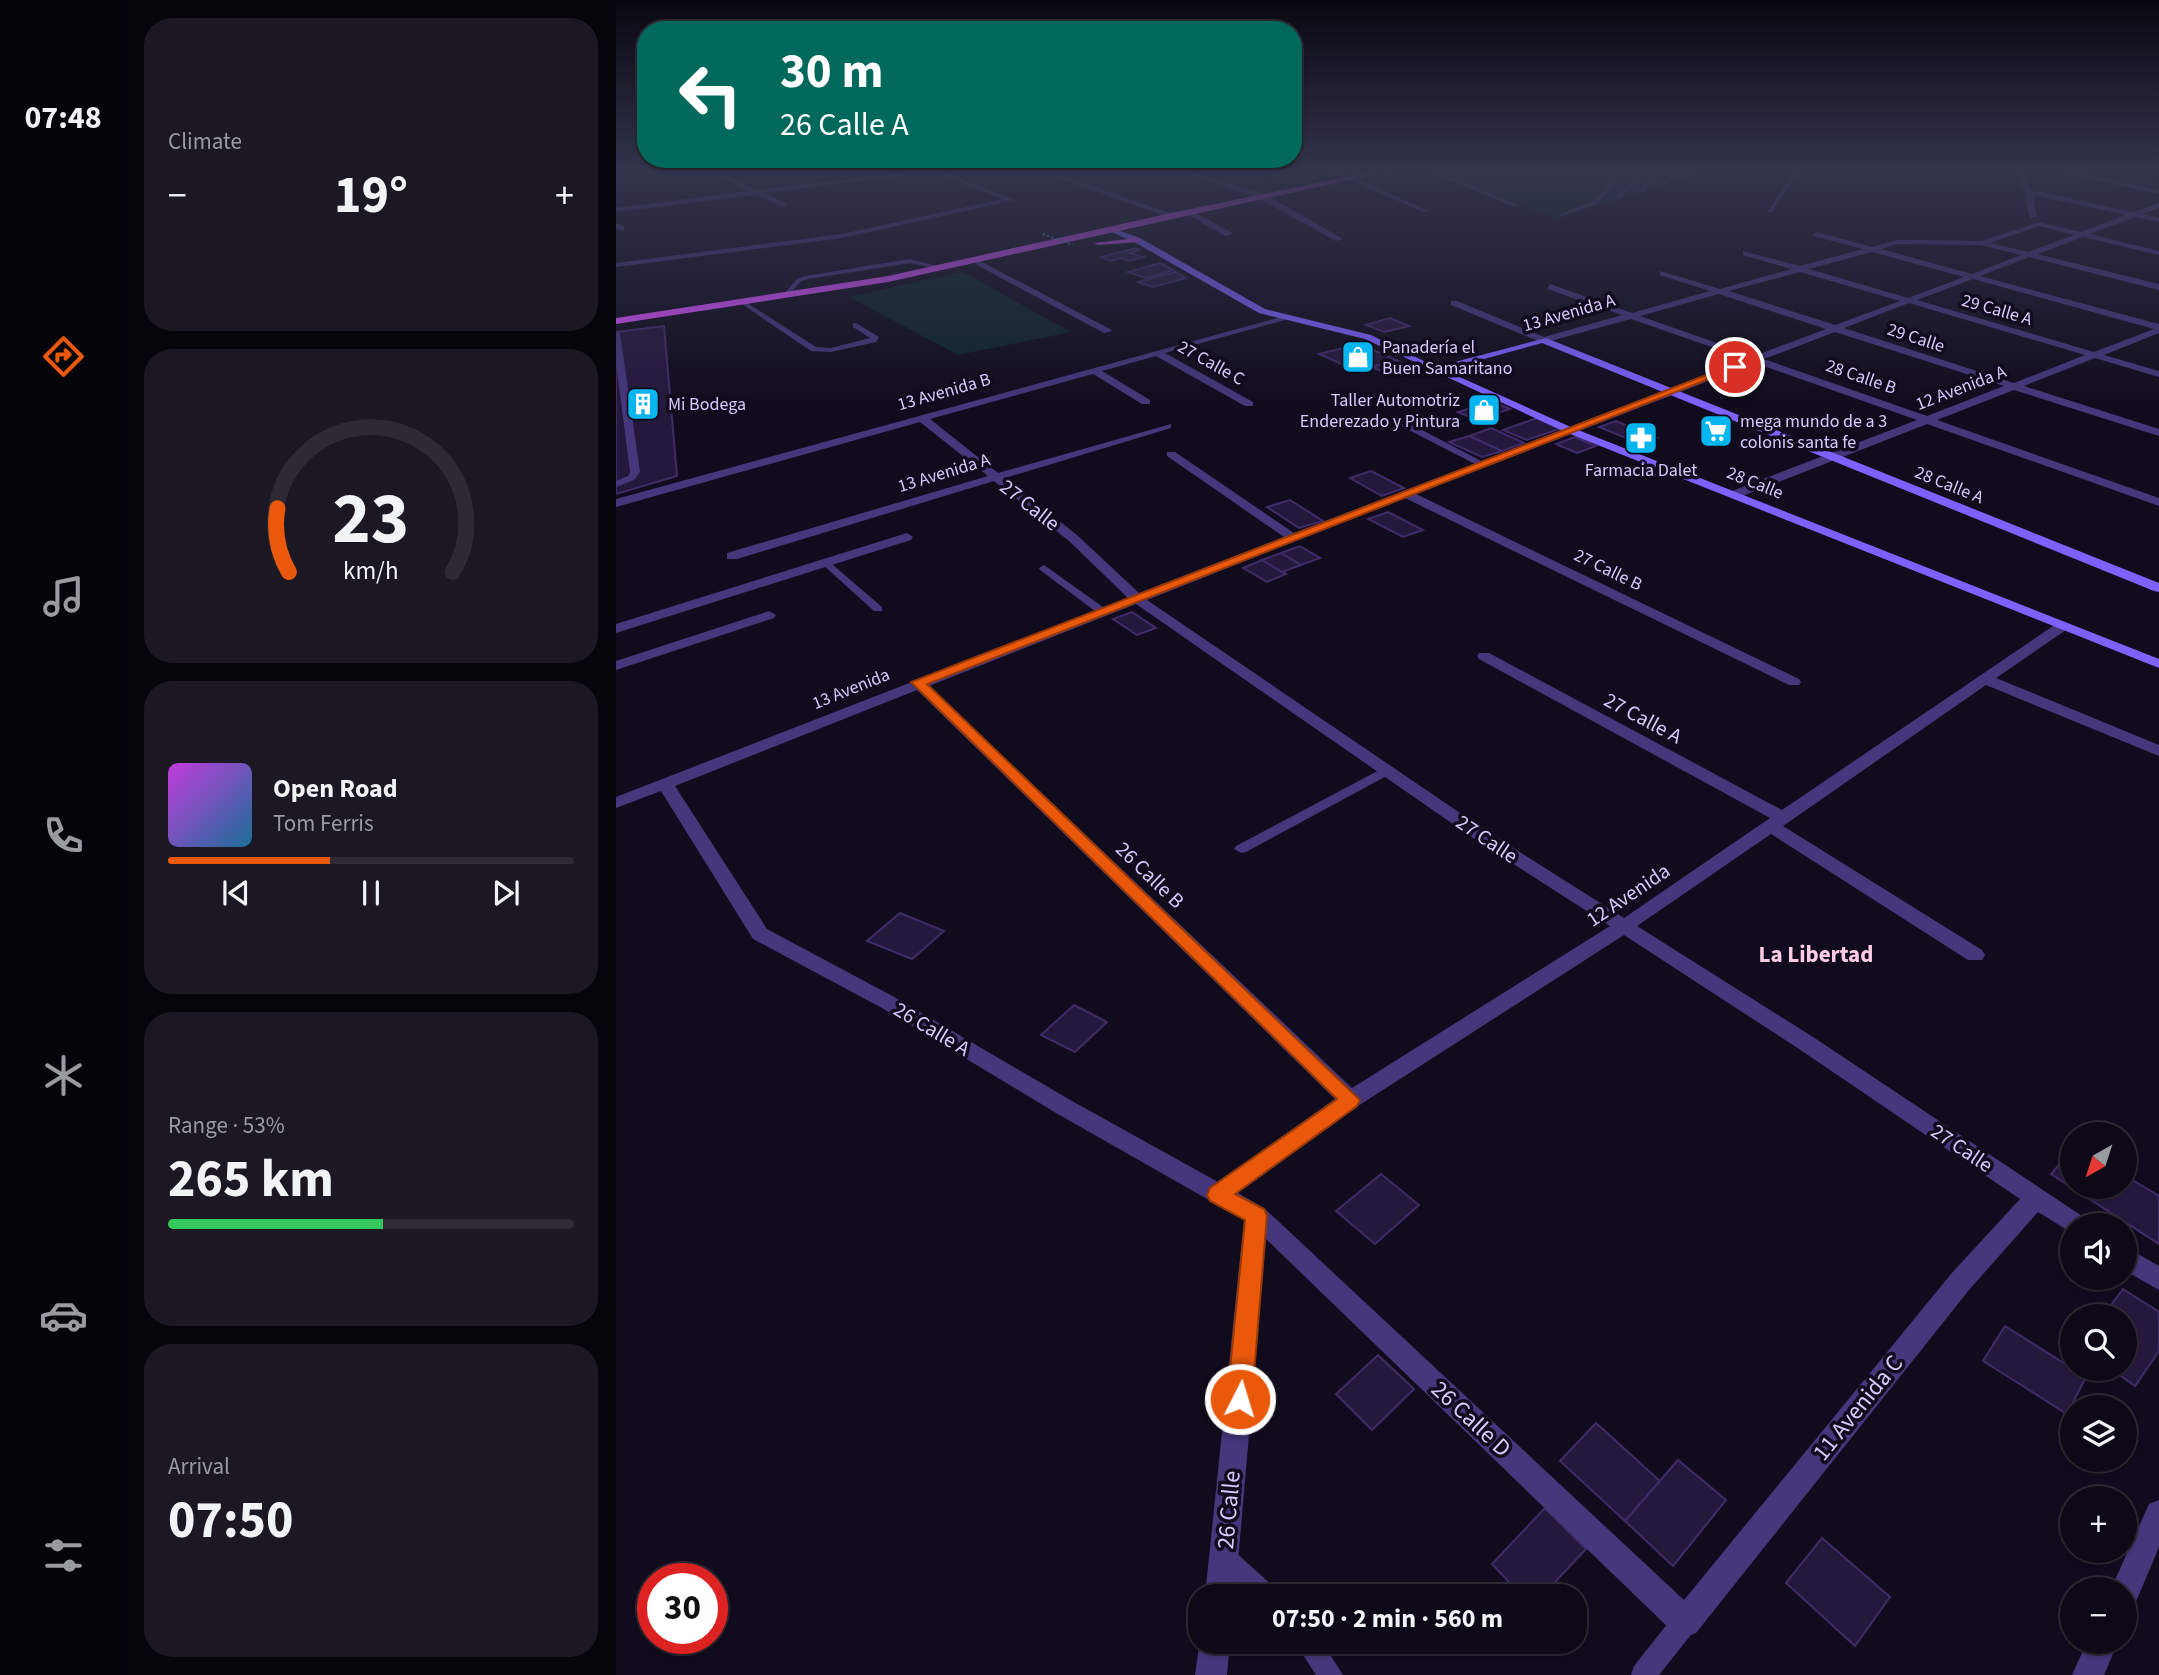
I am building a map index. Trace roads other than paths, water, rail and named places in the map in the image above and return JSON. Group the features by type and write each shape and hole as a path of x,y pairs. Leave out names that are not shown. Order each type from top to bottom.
{"main road":[{"path":"944,268 1034,247"},
{"path":"616,321 788,295 1065,247"},
{"name":"28 Calle","path":"1151,247 1262,311 1282,318 1353,332 1569,430 2159,664"},
{"name":"13 Avenida A","path":"1435,370 1543,340"},
{"name":"28 Calle A","path":"1543,340 2159,588"}],"street":[{"path":"616,265 755,247"},
{"path":"1860,247 2159,329"},
{"name":"13 Avenida A","path":"1543,340 1880,247"},
{"path":"2000,247 2159,287"},
{"name":"13 Avenida","path":"616,803 918,682 1569,430 2052,247"},
{"path":"2136,247 2159,253"},
{"name":"29 Calle A","path":"1746,253 2159,374"},
{"path":"978,262 1107,331"},
{"name":"29 Calle","path":"1663,273 2159,433"},
{"name":"28 Calle B","path":"1550,287 2159,502"},
{"name":"28 Calle A","path":"1454,303 1543,340"},
{"name":"13 Avenida B","path":"616,503 1282,318"},
{"name":"12 Avenida A","path":"1736,494 2159,329"},
{"name":"27 Calle C","path":"1157,353 1249,404"},
{"path":"1094,370 1146,402"},
{"name":"27 Calle","path":"922,418 1073,538 1137,599 1623,928 1806,1043 2060,1214"},
{"name":"13 Avenida A","path":"732,556 1167,426"},
{"path":"1171,454 1293,538"},
{"name":"27 Calle B","path":"1406,494 1794,682"},
{"path":"616,629 907,537"},
{"path":"616,666 769,615"},
{"name":"12 Avenida","path":"1217,1195 1350,1100 1623,928 2061,627"},
{"name":"27 Calle A","path":"1484,656 1776,821 1975,955"},
{"path":"1984,679 2159,751"},
{"name":"26 Calle B","path":"918,682 1350,1100"},
{"name":"26 Calle A","path":"664,784 760,934 889,1003 1217,1195 1256,1215"},
{"name":"11 Avenida C","path":"1685,1622 1961,1282 2036,1198"},
{"name":"26 Calle","path":"1222,1584 1256,1215"},
{"name":"26 Calle D","path":"1256,1215 1685,1622"},
{"path":"2137,1265 2159,1279"},
{"path":"2131,1577 2159,1514"},
{"path":"1210,1675 1213,1654"},
{"path":"2088,1675 2098,1654"}],"lane":[{"path":"788,295 799,280 807,277 910,261 944,268"},
{"path":"741,301 814,349 831,350 873,340 875,337 856,325"},
{"path":"616,334 635,472 631,478 616,484"},
{"path":"1400,422 1482,464"},
{"path":"826,562 878,609"},
{"path":"1044,568 1103,612"},
{"path":"1241,849 1387,770"},
{"path":"1225,1558 1254,1584"},
{"path":"1643,1675 1685,1622"},
{"path":"1316,1654 1331,1675"}],"place":[{"name":"Panadería el Buen Samaritano","path":"1358,357"},
{"name":"Mi Bodega","path":"643,404"},
{"name":"Taller Automotriz Enderezado y Pintura","path":"1484,410"},
{"name":"mega mundo de a 3 colonis santa fe","path":"1716,431"},
{"name":"Farmacia Dalet","path":"1641,438"}],"district":[{"name":"La Libertad","path":"1816,954"}]}
